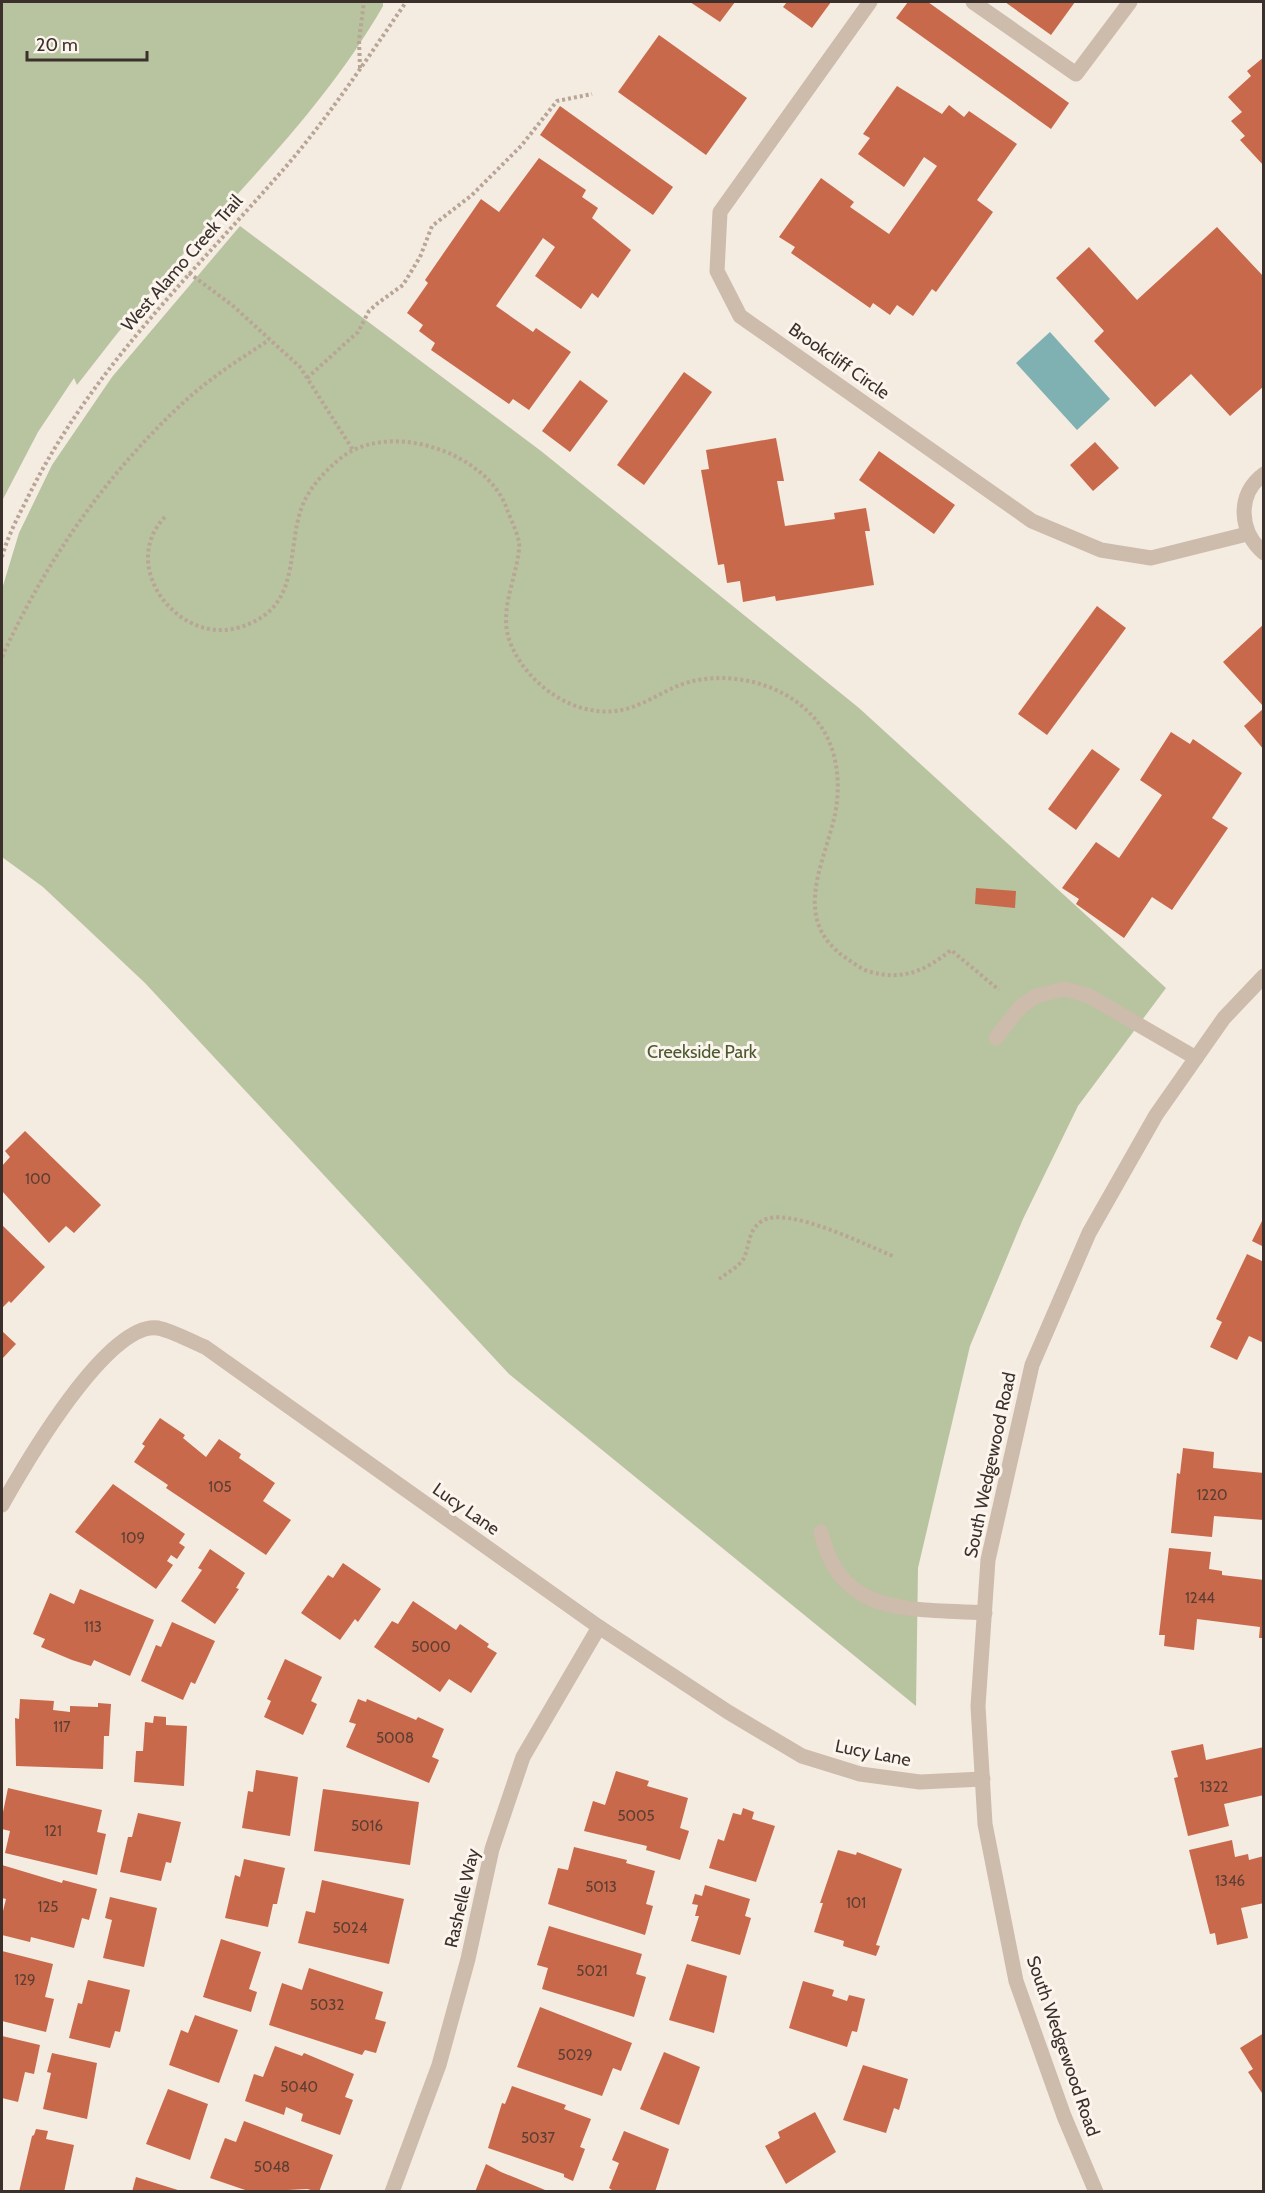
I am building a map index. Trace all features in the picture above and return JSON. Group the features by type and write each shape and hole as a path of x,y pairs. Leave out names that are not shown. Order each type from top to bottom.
{"street":[{"name":"Brookcliff Circle","path":"870,2 720,212 717,271 740,316 1032,521 1101,550 1151,558 1248,534"},
{"path":"973,2 1076,74 1130,2"},
{"path":"1263,474 1250,488 1244,503 1244,519 1248,534 1263,554"},
{"name":"South Wedgewood Road","path":"1096,2192 1064,2116 1016,1981 985,1824 978,1706 988,1560 1032,1365 1089,1233 1156,1115 1224,1018 1263,975"},
{"path":"996,1038 1020,1007 1036,996 1065,989 1089,996 1196,1058"},
{"name":"Lucy Lane","path":"2,1505 31,1454 94,1367 133,1333 157,1328 205,1347 599,1627 728,1712 802,1756 860,1774 920,1782 983,1779"},
{"path":"821,1532 830,1562 842,1580 872,1600 888,1606 985,1613"},
{"name":"Rashelle Way","path":"392,2192 439,2065 468,1959 492,1849 523,1756 599,1627"}],"path":[{"path":"360,69 359,39 364,2"},
{"name":"West Alamo Creek Trail","path":"2,557 7,540 48,457 84,401 189,273 284,168 360,69 406,2"},
{"path":"307,378 358,332 369,311 403,285 420,257 432,226 472,195 521,146 557,101 592,94"},
{"path":"189,273 232,305 300,367 353,450"},
{"path":"2,657 24,611 52,564 81,519 118,473 184,402 234,362 269,340"},
{"path":"165,517 158,525 151,540 148,561 153,586 166,605 184,621 210,628 235,628 265,615 286,589 299,515 311,488 338,459 353,450 372,444 403,441 437,446 461,458 487,481 504,502 520,546 504,614 510,645 521,666 543,689 567,703 596,711 625,710 691,681 734,677 769,686 801,704 823,730 836,764 839,793 834,820 814,886 816,918 834,950 867,972 898,976 929,968 951,950 1020,1007"},
{"path":"719,1279 743,1260 750,1235 763,1220 783,1217 805,1222 895,1257"}],"green space":[{"path":"2,2 383,2 383,6 338,75 287,139 164,276 77,385 74,378 38,432 2,501"},
{"name":"Creekside Park","path":"240,226 541,451 859,708 1166,988 1078,1106 1023,1219 970,1346 918,1568 916,1706 509,1374 145,983 43,887 2,857 2,589 19,533 52,465 112,377"}],"water":[{"path":"1050,332 1110,399 1077,430 1016,363"}],"building":[{"path":"690,2 735,2 720,22"},
{"path":"787,2 831,2 812,28 783,7"},
{"path":"908,2 928,2 1069,103 1051,129 896,18"},
{"path":"1005,2 1075,2 1051,35"},
{"path":"659,35 747,98 706,155 618,92"},
{"path":"1264,57 1264,166 1240,140 1245,136 1231,121 1242,112 1228,97 1251,76 1247,71"},
{"path":"897,86 942,114 949,105 964,117 969,111 1017,144 977,200 993,212 936,292 932,289 913,316 897,305 890,315 873,303 870,308 791,253 795,247 779,237 821,178 854,202 850,207 889,234 937,166 924,157 904,187 858,154 870,138 863,134"},
{"path":"560,106 673,187 653,215 540,135"},
{"path":"539,158 586,190 582,197 598,208 592,218 631,250 598,298 592,293 581,309 535,276 555,247 543,238 496,306 533,332 536,328 571,352 529,410 513,399 509,404 431,350 435,343 419,331 423,325 407,313 428,283 425,280 481,199 499,212"},
{"path":"1217,227 1264,277 1264,386 1230,416 1191,374 1155,407 1094,341 1104,331 1056,278 1089,247 1137,300"},
{"path":"684,372 712,392 644,485 617,465"},
{"path":"580,380 608,401 570,452 542,431"},
{"path":"776,438 784,481 777,481 785,526 835,519 834,513 866,508 870,531 865,531 874,585 776,601 775,596 743,602 740,581 727,583 724,564 718,565 701,470 709,469 706,450"},
{"path":"1095,442 1119,468 1093,491 1070,465"},
{"path":"879,451 955,505 934,534 859,480"},
{"path":"1097,606 1126,628 1047,735 1018,714"},
{"path":"1264,624 1264,707 1223,662"},
{"path":"1264,708 1264,750 1244,726"},
{"path":"1171,732 1190,744 1193,739 1242,773 1212,818 1228,828 1172,910 1152,897 1124,938 1076,904 1079,899 1062,888 1096,842 1119,858 1162,795 1140,780"},
{"path":"1092,749 1120,769 1076,830 1048,809"},
{"path":"976,888 1016,891 1015,908 975,904"},
{"path":"25,1131 101,1205 74,1233 66,1226 49,1243 2,1191 2,1166 10,1157 5,1151"},
{"path":"1264,1217 1264,1247 1252,1241"},
{"path":"2,1225 45,1267 11,1303 9,1301 2,1308"},
{"path":"1247,1254 1264,1262 1264,1343 1249,1336 1237,1360 1210,1347 1222,1322 1216,1319"},
{"path":"2,1331 16,1344 2,1359"},
{"path":"160,1418 185,1435 183,1438 206,1457 219,1439 241,1454 239,1458 275,1483 263,1501 291,1520 266,1555 166,1488 168,1485 134,1462 145,1446 142,1444"},
{"path":"1183,1448 1214,1452 1213,1468 1264,1473 1264,1520 1214,1516 1212,1537 1171,1533 1177,1473 1180,1474"},
{"path":"113,1484 185,1534 179,1543 185,1547 177,1559 171,1555 167,1561 173,1565 156,1589 75,1532"},
{"path":"1169,1548 1211,1552 1209,1569 1222,1571 1222,1575 1264,1580 1264,1638 1259,1638 1260,1627 1197,1619 1194,1650 1164,1646 1165,1635 1159,1635"},
{"path":"210,1549 245,1573 236,1588 239,1589 215,1624 181,1601 202,1570 198,1568"},
{"path":"343,1563 381,1589 358,1622 355,1619 340,1640 301,1613 328,1575 333,1578"},
{"path":"80,1589 154,1620 130,1676 94,1660 91,1666 41,1647 45,1639 33,1634 50,1593 74,1604"},
{"path":"413,1601 456,1630 460,1624 489,1644 487,1647 497,1653 471,1693 449,1679 440,1692 374,1647 392,1621 398,1624"},
{"path":"172,1622 215,1641 195,1684 191,1682 183,1700 141,1681 156,1645 161,1647"},
{"path":"285,1659 322,1677 311,1701 317,1704 303,1735 264,1717 271,1701 267,1699"},
{"path":"20,1699 54,1701 53,1710 70,1712 70,1706 98,1707 98,1703 111,1704 109,1736 104,1736 103,1769 16,1766 15,1718 19,1719"},
{"path":"358,1699 366,1702 367,1699 444,1729 432,1757 439,1760 429,1783 346,1747 356,1724 349,1722"},
{"path":"154,1716 166,1717 166,1725 187,1726 184,1786 134,1782 136,1751 143,1751 145,1722 153,1723"},
{"path":"1203,1744 1206,1760 1264,1747 1264,1795 1224,1804 1229,1826 1188,1836 1174,1778 1178,1777 1171,1751"},
{"path":"256,1770 298,1777 290,1836 242,1828 248,1791 253,1792"},
{"path":"616,1771 649,1781 647,1786 688,1798 680,1828 689,1831 680,1860 646,1850 647,1846 584,1831 593,1801 605,1805"},
{"path":"8,1788 102,1810 97,1832 106,1834 97,1875 5,1853 10,1831 2,1829 2,1817"},
{"path":"323,1789 419,1802 410,1865 314,1851"},
{"path":"743,1808 754,1812 752,1819 775,1826 756,1882 709,1868 718,1839 724,1841 733,1813 741,1815"},
{"path":"138,1813 181,1822 171,1863 166,1862 161,1881 120,1872 128,1837 132,1837"},
{"path":"1232,1840 1235,1857 1248,1854 1249,1860 1264,1856 1264,1903 1241,1908 1248,1938 1217,1945 1215,1933 1210,1934 1189,1850"},
{"path":"574,1847 627,1860 626,1863 655,1871 646,1904 653,1906 645,1935 548,1904 558,1868 568,1870"},
{"path":"838,1850 856,1855 857,1852 902,1869 876,1945 880,1946 876,1956 843,1946 844,1941 814,1932 823,1903 820,1903"},
{"path":"244,1859 285,1868 277,1904 273,1904 268,1927 225,1918 235,1875 240,1877"},
{"path":"2,1865 62,1883 63,1880 97,1889 89,1920 82,1918 74,1948 31,1937 30,1942 2,1935 2,1915 6,1899 2,1898"},
{"path":"322,1880 404,1899 389,1964 298,1943 306,1911 315,1913"},
{"path":"705,1885 750,1899 745,1916 751,1918 740,1955 691,1941 699,1916 695,1916 698,1905 692,1904 695,1894 702,1896"},
{"path":"110,1897 157,1908 144,1967 103,1958 112,1920 105,1918"},
{"path":"549,1926 642,1954 636,1974 646,1977 634,2017 542,1989 548,1968 537,1965"},
{"path":"221,1939 261,1952 249,1989 257,1992 251,2012 203,1997"},
{"path":"2,1951 53,1964 45,1997 54,1999 46,2032 2,2021"},
{"path":"687,1964 727,1976 714,2033 669,2020"},
{"path":"309,1968 383,1992 375,2019 386,2022 376,2053 365,2050 362,2055 269,2025 282,1983 302,1990"},
{"path":"88,1980 130,1990 120,2032 115,2031 110,2048 69,2038 78,2003 82,2004"},
{"path":"803,1981 834,1990 832,1996 847,2001 849,1995 865,1999 857,2032 852,2031 847,2047 789,2028"},
{"path":"540,2007 632,2043 621,2071 613,2068 602,2096 517,2067"},
{"path":"195,2015 238,2030 219,2083 169,2065 181,2030 188,2033"},
{"path":"1264,2033 1264,2096 1248,2072 1253,2069 1240,2048"},
{"path":"2,2036 40,2045 34,2074 25,2072 18,2102 2,2098"},
{"path":"275,2046 302,2056 304,2053 354,2074 345,2097 353,2100 340,2135 301,2121 303,2114 286,2107 284,2115 245,2101 254,2074 263,2077"},
{"path":"664,2052 700,2067 679,2125 640,2109"},
{"path":"52,2053 97,2063 87,2119 43,2109 51,2073 47,2072"},
{"path":"863,2065 908,2079 899,2110 894,2108 886,2133 843,2120"},
{"path":"512,2086 566,2105 564,2109 591,2119 580,2147 585,2149 573,2181 564,2177 564,2174 488,2148 502,2103 505,2104"},
{"path":"168,2089 208,2104 190,2160 146,2144"},
{"path":"815,2112 836,2152 786,2184 765,2146 780,2138 778,2132"},
{"path":"244,2121 333,2155 319,2192 307,2189 251,2192 210,2178 225,2138 236,2142"},
{"path":"36,2129 48,2131 46,2139 74,2145 64,2192 19,2192 32,2136"},
{"path":"624,2131 669,2149 655,2192 615,2192 609,2188 619,2163 612,2160"},
{"path":"486,2164 501,2172 550,2192 475,2192"},
{"path":"136,2177 181,2191 181,2192 132,2192"}]}
